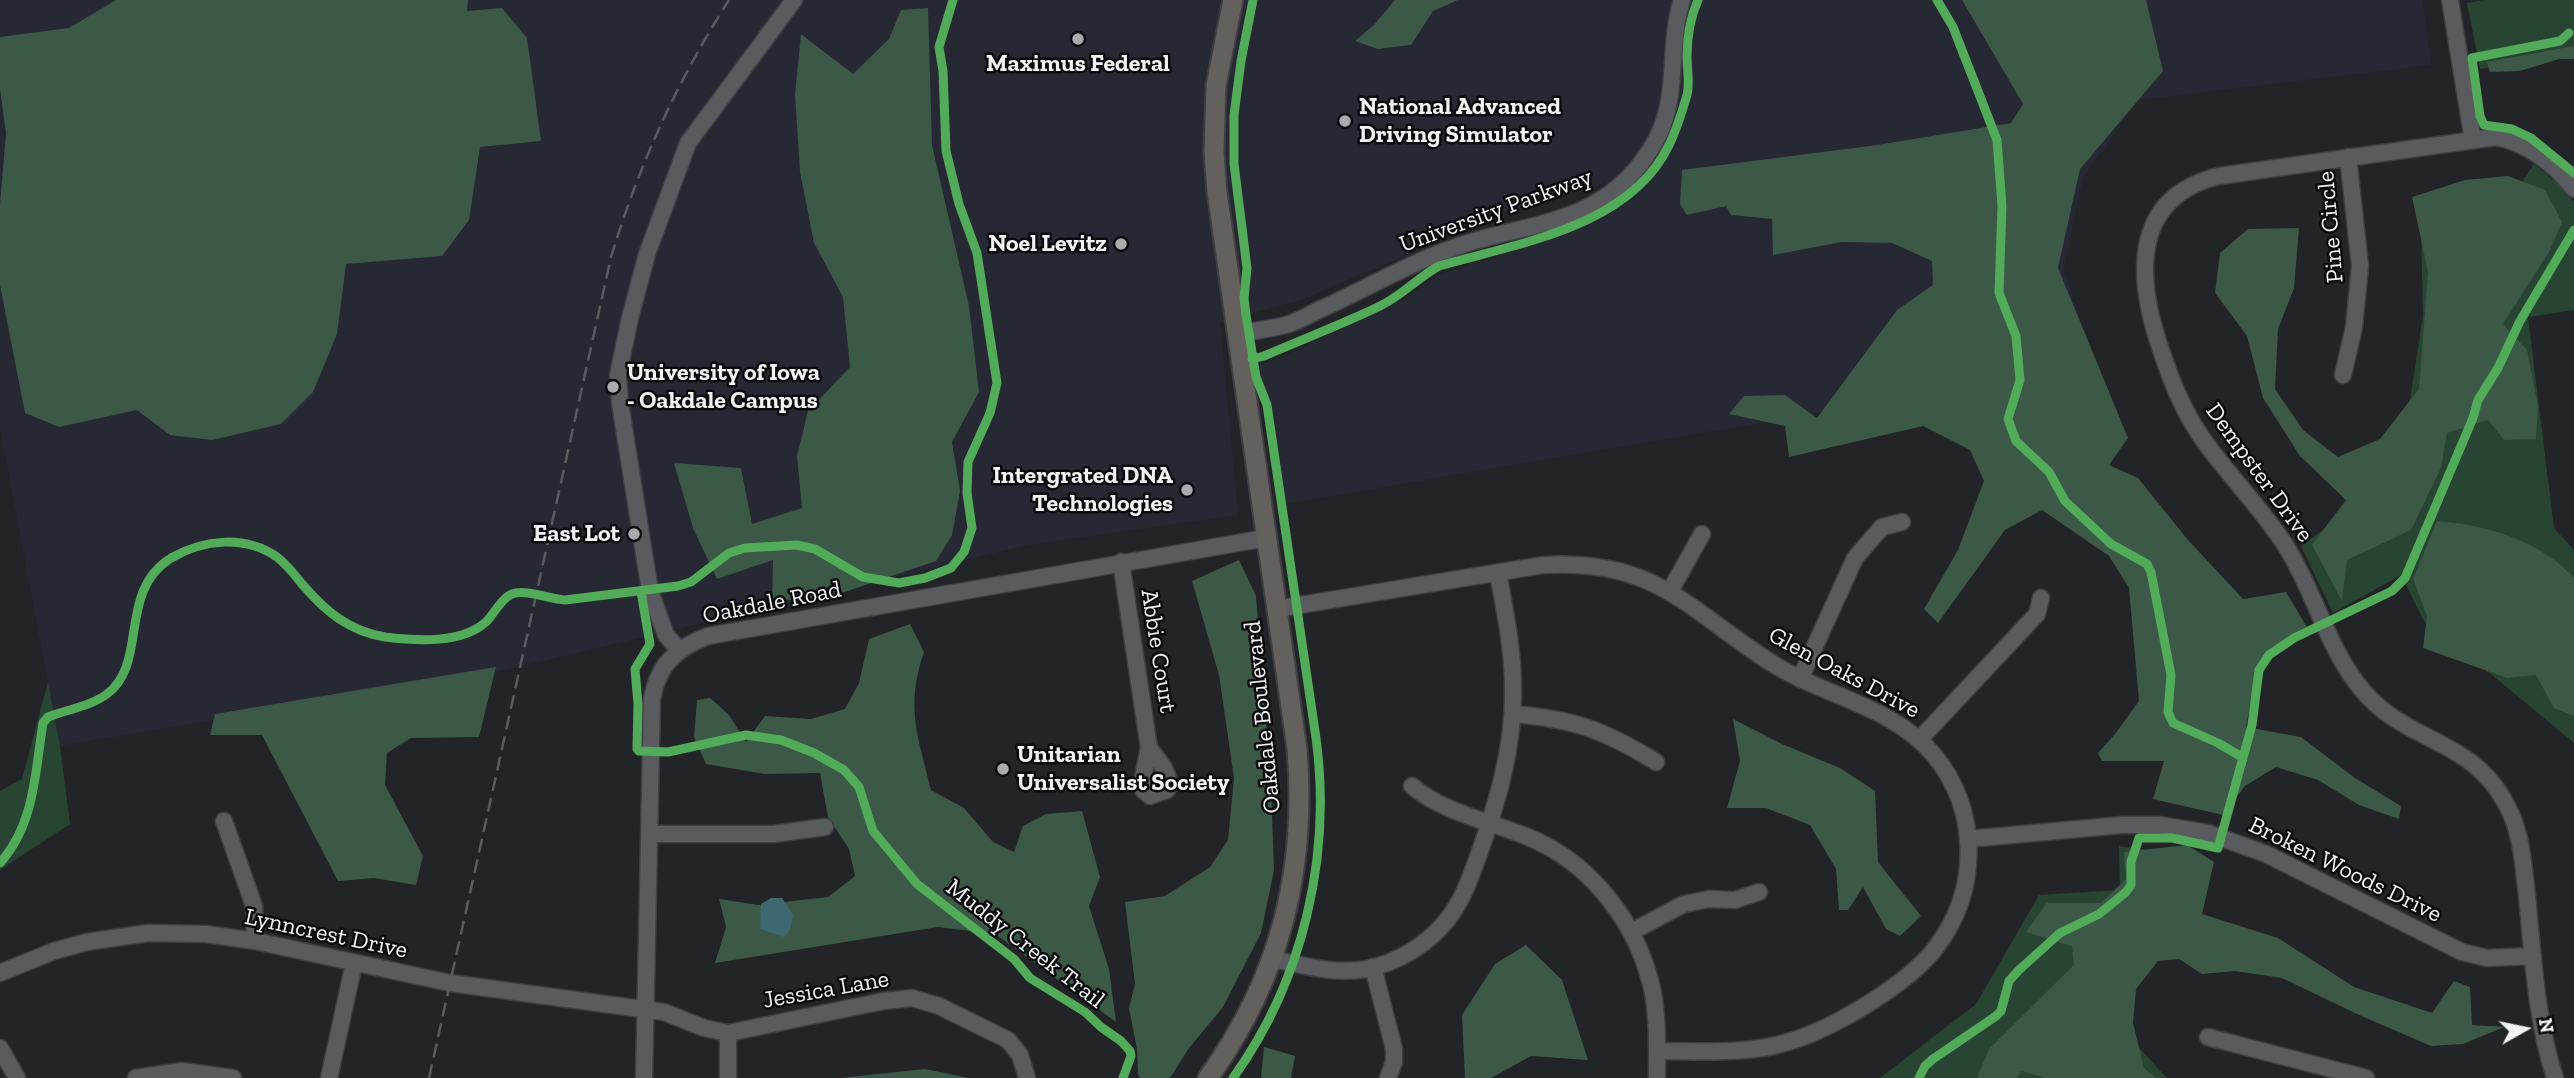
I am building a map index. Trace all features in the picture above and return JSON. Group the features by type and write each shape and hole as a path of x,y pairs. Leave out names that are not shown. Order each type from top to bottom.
{"main road":[{"name":"Oakdale Boulevard","path":"1208,1078 1245,1022 1272,959 1283,926 1293,880 1300,816 1297,749 1217,192 1214,152 1216,86 1233,0"}],"street":[{"path":"679,650 666,635 650,591 620,403 618,375 647,254 688,143 794,0"},
{"name":"University Parkway","path":"1237,335 1290,323 1371,287 1412,264 1452,248 1568,214 1589,206 1610,193 1631,176 1644,159 1665,120 1671,97 1675,19 1682,0"},
{"path":"2451,0 2473,139"},
{"name":"Dempster Drive","path":"2555,1078 2544,1039 2520,841 2506,803 2472,761 2454,749 2410,730 2387,715 2362,690 2338,652 2288,550 2269,520 2224,469 2182,404 2152,321 2145,283 2146,246 2157,217 2172,200 2191,186 2211,178 2496,137 2531,149 2574,189"},
{"name":"Pine Circle","path":"2343,375 2354,327 2360,266 2348,157"},
{"path":"1800,679 1855,558 1881,527 1902,522"},
{"path":"1670,591 1702,534"},
{"name":"Oakdale Road","path":"645,1078 652,699 661,669 679,650 708,636 1266,538"},
{"name":"Abbie Court","path":"1121,562 1149,747"},
{"name":"Glen Oaks Drive","path":"1276,609 1543,565 1588,565 1631,574 1670,591 1758,654 1800,679 1891,719 1919,740 1942,766 1953,785 1963,812 1968,839 1968,871 1964,891 1949,929 1927,958 1912,973 1855,1012 1807,1036 1764,1048 1657,1051"},
{"path":"1272,959 1329,971 1373,967 1401,957 1418,947 1445,922 1465,891 1504,776 1513,714 1511,652 1498,573"},
{"path":"1919,740 2037,614 2041,598"},
{"path":"1513,714 1550,717 1591,727 1610,734 1657,762"},
{"path":"1412,786 1430,801 1537,841 1577,867 1607,897 1631,932 1650,981 1656,1018 1657,1078"},
{"path":"224,821 254,906 255,941"},
{"name":"Broken Woods Drive","path":"1968,839 2122,825 2188,828 2238,842 2266,854 2462,952 2487,958 2533,956"},
{"path":"650,834 774,834 825,827"},
{"path":"1631,932 1684,904 1709,899 1735,900 1759,892"},
{"name":"Lynncrest Drive","path":"0,973 54,951 115,937 182,932 255,941 450,983 646,1009"},
{"path":"329,1078 354,963"},
{"path":"1373,967 1394,1049 1394,1062 1388,1078"},
{"name":"Jessica Lane","path":"646,1009 664,1012 704,1028 728,1033 912,998 939,1006 1008,1040 1020,1055 1027,1078"},
{"path":"728,1033 728,1078"},
{"path":"2208,1037 2366,1078"},
{"path":"0,1048 17,1078"},
{"path":"136,1078 182,1071 233,1078"}],"shaded area":[{"name":"University of Iowa - Oakdale Campus","path":"0,0 2423,0 2431,65 2138,100 2083,178 2064,268 2096,371 1871,404 1284,504 1267,397 1254,366 1272,361 1402,301 1436,276 1555,238 1605,217 1639,193 1661,167 1502,214 1304,299 1220,322 1238,515 1028,545 489,674 60,746 0,428"}],"green space":[{"path":"116,0 468,0 467,11 502,8 527,38 541,141 480,147 469,220 442,256 346,264 337,334 313,392 281,424 212,440 170,435 137,410 59,427 25,413 0,285 0,204 6,133 0,89 0,37 69,28"},
{"path":"1395,0 1458,0 1433,11 1411,45 1378,49 1355,41 1374,25"},
{"path":"1962,0 2146,0 2163,71 2080,169 2058,268 2128,438 2109,465 2138,478 2188,540 2243,599 2286,592 2307,627 2257,669 2246,727 2301,737 2355,778 2401,806 2399,819 2359,805 2318,780 2276,767 2245,786 2223,815 2153,799 2164,761 2102,761 2098,753 2139,701 2129,588 2109,556 2042,510 2005,530 1938,623 1924,609 1958,550 1984,481 1970,450 1923,426 1789,457 1785,426 1729,414 1744,396 1785,395 1817,418 1897,310 1933,285 1932,261 1892,243 1842,242 1773,255 1772,219 1731,215 1726,206 1687,215 1680,204 1682,170 1877,145 2011,123 2023,104"},
{"path":"2484,0 2574,0 2574,53 2480,69 2467,3"},
{"path":"928,8 932,145 969,306 979,392 952,442 960,491 952,535 936,561 818,601 772,599 773,560 717,579 693,528 674,463 741,468 752,524 802,508 797,456 808,411 850,367 843,297 814,243 800,172 795,94 801,34 853,74 889,39 901,10"},
{"path":"2574,46 2574,59 2559,59 2520,71 2490,72 2487,62"},
{"path":"2534,164 2574,202 2574,310 2528,317 2554,528 2574,550 2574,743 2492,675 2427,627 2401,575 2333,613 2301,546 2358,504 2406,426 2423,315 2421,231 2496,220"},
{"path":"2508,176 2545,190 2562,222 2549,252 2503,324 2527,350 2538,406 2536,439 2504,440 2488,420 2447,433 2441,468 2411,530 2347,560 2342,601 2312,545 2346,500 2300,456 2263,398 2247,336 2215,293 2220,253 2248,229 2299,228 2294,288 2278,329 2275,389 2303,430 2338,457 2380,439 2419,389 2428,272 2412,197 2465,180"},
{"path":"2437,521 2474,526 2529,544 2574,578 2574,716 2554,708 2536,675 2507,678 2423,648 2427,616 2413,579"},
{"path":"1239,560 1256,596 1271,785 1274,870 1261,933 1223,1007 1189,1048 1170,1078 1140,1078 1129,1008 1135,984 1125,902 1165,896 1210,867 1228,840 1234,778 1219,675 1192,581"},
{"path":"910,624 924,652 918,672 914,706 918,737 931,790 964,808 993,842 1014,852 1023,826 1046,814 1082,811 1100,877 1089,906 1109,969 1116,1022 995,934 938,927 715,963 726,927 719,899 758,905 828,897 855,876 849,849 828,817 820,773 765,774 706,764 694,737 697,700 710,698 729,715 746,742 765,716 811,719 845,709 859,683 869,639"},
{"path":"496,667 479,737 411,738 387,753 385,785 423,856 416,885 374,878 338,881 262,735 210,735 215,714"},
{"path":"48,682 70,824 0,870 0,791 22,779"},
{"path":"1733,719 1782,744 1840,768 1875,791 1878,862 1921,916 1900,936 1886,929 1863,887 1848,910 1839,910 1836,869 1810,825 1766,808 1727,808 1740,761"},
{"path":"2187,845 2214,862 2202,914 2278,938 2354,987 2432,1013 2454,981 2470,987 2472,1025 2504,1027 2463,1044 2431,1046 2282,978 2235,971 2202,974 2179,959 2158,961 2136,989 2133,1023 2144,1068 2156,1078 2046,1078 2021,1071 2017,1078 1977,1078 1989,1049 2074,965 2072,946 2026,932 2047,903 2101,903 2126,879 2124,852"},
{"path":"2119,846 2206,858 2139,965 2119,1026 2167,1078 1880,1078 1976,1004 2039,895 2120,890"},
{"path":"1526,945 1562,980 1588,1060 1531,1056 1491,1078 1465,1078 1462,1015 1495,964"},
{"path":"1264,1047 1295,1056 1291,1078 1261,1078"},
{"path":"925,1069 969,1078 840,1078"}],"water":[{"path":"771,898 782,898 793,915 790,930 784,937 760,929 761,904"}],"railway":[{"path":"429,1078 611,257 634,189 661,124 693,61 729,0"}],"cycle path":[{"path":"0,863 12,848 27,814 43,723 48,717 101,698 120,680 127,664 144,589 154,572 171,558 197,547 224,542 252,545 265,550 277,557 320,603 339,619 372,634 411,639 439,639 465,634 487,621 505,598 517,593 565,600 678,586 691,582 729,553 745,548 797,545 815,549 863,577 899,583 925,578 951,568 964,552 972,528 967,493 968,462 990,413 997,383 977,253 959,204 946,151 943,71 939,47 953,0"},
{"path":"1233,1078 1278,1001 1294,959 1307,916 1320,827 1316,738 1267,405 1256,377 1244,298 1247,268 1234,164 1234,115 1253,0"},
{"path":"1252,359 1380,306 1439,266 1569,228 1628,195 1651,173 1677,127 1688,90 1688,35 1698,0"},
{"path":"1937,0 1953,27 1997,140 2002,206 1999,293 2016,336 2020,380 2008,419 2016,441 2049,472 2065,501 2111,544 2147,564 2151,572 2171,675 2168,712 2173,723 2242,757"},
{"path":"2569,33 2560,41 2472,58 2480,116 2484,125 2512,129 2531,138 2574,173"},
{"path":"1919,1078 1925,1066 1933,1059 2001,1011 2009,981 2060,933 2099,914 2126,892 2131,885 2131,862 2139,838 2172,838 2218,848 2252,725 2259,670 2269,655 2294,638 2392,591 2405,578 2473,418 2478,400 2498,368 2520,321 2574,230"},
{"name":"Muddy Creek Trail","path":"641,592 650,644 635,669 638,704 637,749 668,752 746,735 781,740 814,753 844,770 859,787 873,831 917,884 1014,959 1030,978 1085,1012 1121,1041 1131,1056 1123,1078"}],"place":[{"name":"Maximus Federal","path":"1078,39"},
{"name":"National Advanced Driving Simulator","path":"1345,121"},
{"name":"Noel Levitz","path":"1121,244"},
{"name":"University of Iowa - Oakdale Campus","path":"613,387"},
{"name":"Intergrated DNA Technologies","path":"1187,490"},
{"name":"East Lot","path":"634,534"},
{"name":"Unitarian Universalist Society","path":"1003,769"}]}
